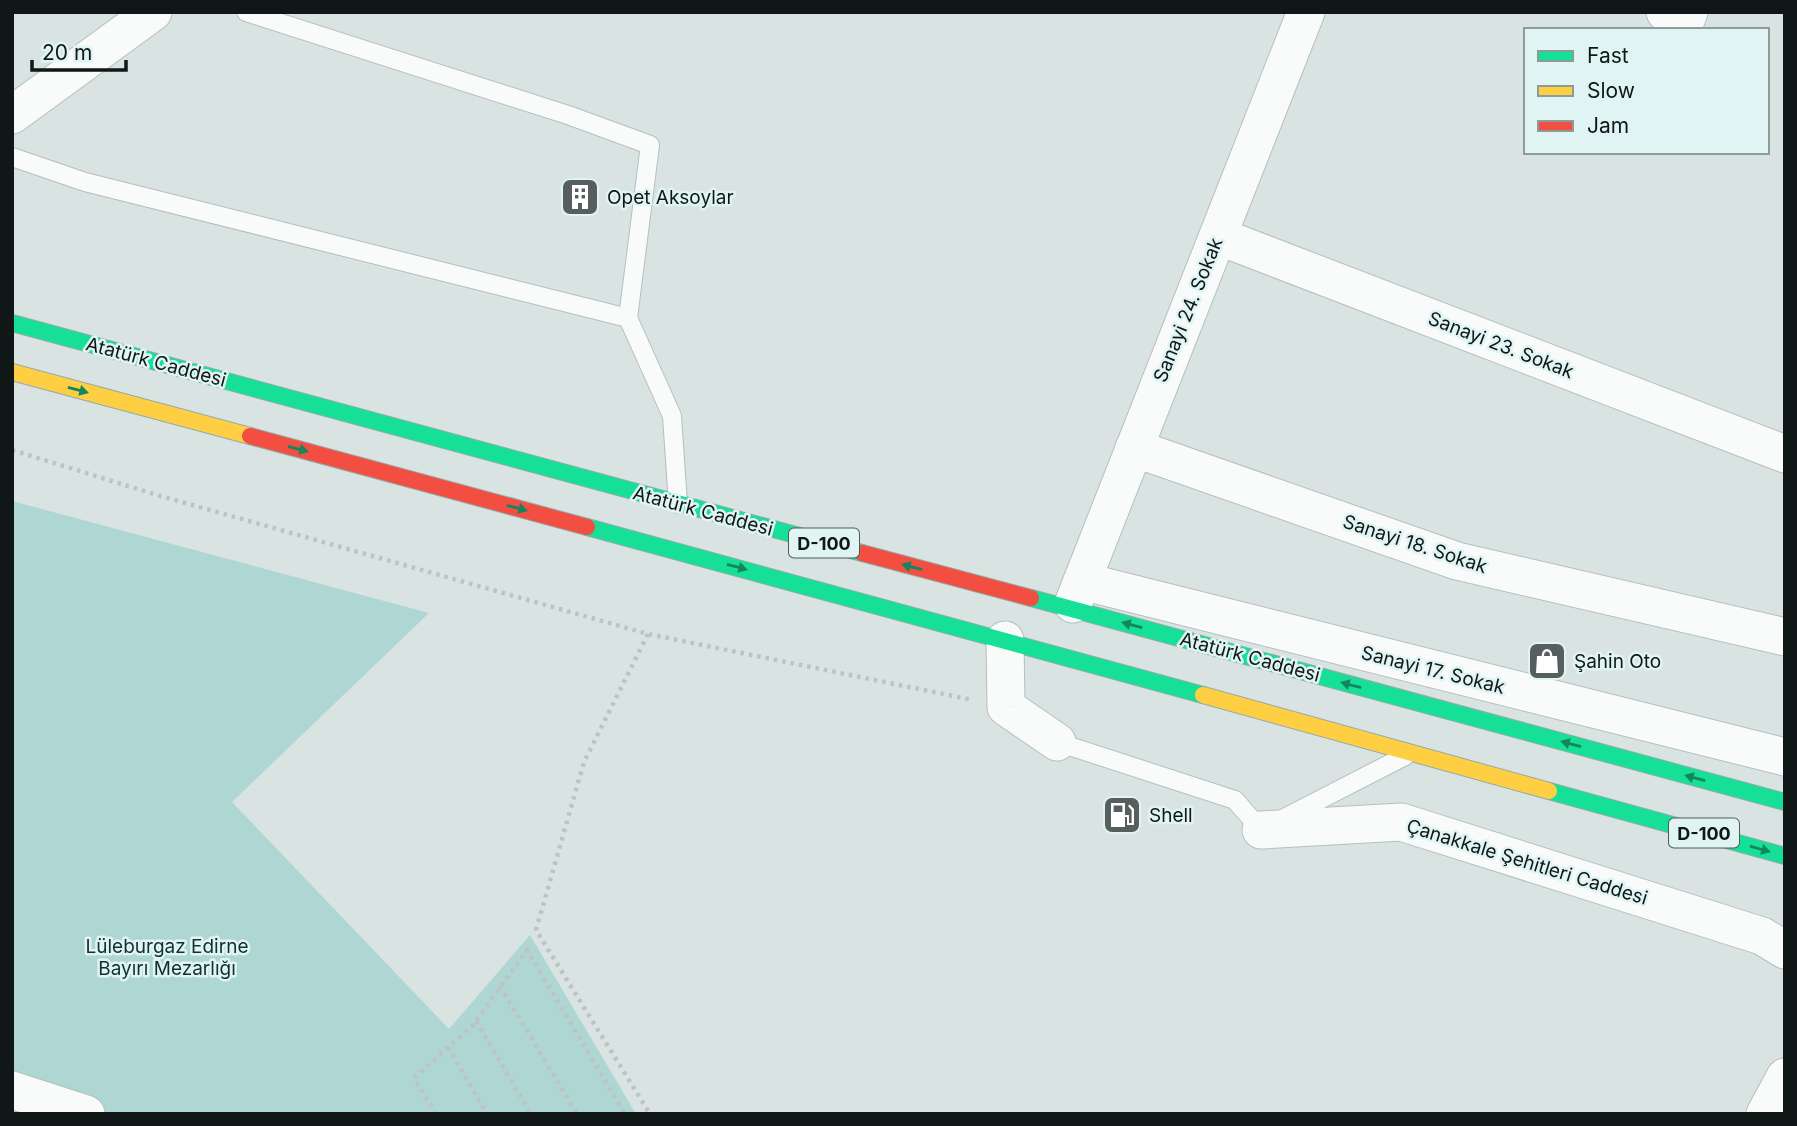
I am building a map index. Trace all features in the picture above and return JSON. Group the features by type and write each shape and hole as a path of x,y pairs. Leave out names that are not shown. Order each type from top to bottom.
{"highway":[{"name":"Atatürk Caddesi","path":"12,323 678,505 1076,595 1637,762 1785,802"},
{"name":"D-100","path":"12,372 1005,640 1785,856"}],"street":[{"path":"12,115 153,12"},
{"name":"Sanayi 24. Sokak","path":"1076,595 1306,12"},
{"name":"Sanayi 23. Sokak","path":"1218,236 1785,454"},
{"name":"Sanayi 18. Sokak","path":"1134,448 1457,561 1785,637"},
{"name":"Sanayi 17. Sokak","path":"1076,595 1785,757"},
{"path":"1005,640 1006,707 1057,742"},
{"name":"Çanakkale Şehitleri Caddesi","path":"1261,830 1401,822 1762,936 1785,950"},
{"path":"1765,1114 1785,1077"},
{"path":"12,1090 86,1114"}],"lane":[{"path":"246,12 568,115 650,145 628,318 671,416 678,505"},
{"path":"12,157 85,182 628,318"},
{"path":"1057,742 1235,800 1261,830 1411,752"}],"path":[{"path":"12,450 157,495 648,634 1006,707"},
{"path":"648,634 584,762 536,930 650,1114"},
{"path":"436,1114 414,1078 476,1021 527,950 625,1114"},
{"path":"500,986 577,1114"},
{"path":"476,1021 531,1114"},
{"path":"448,1047 487,1114"}],"green space":[{"name":"Lüleburgaz Edirne Bayırı Mezarlığı","path":"12,501 429,613 232,802 449,1029 530,935 636,1114 12,1114"}],"traffic: fast":[{"path":"12,323 862,553"},
{"path":"587,527 1203,695"},
{"path":"1031,598 1785,802"},
{"path":"1549,791 1785,856"}],"traffic: slow":[{"path":"12,372 250,436"},
{"path":"1203,695 1549,791"}],"traffic: jam":[{"path":"250,436 587,527"},
{"path":"862,553 1031,598"}],"place":[{"name":"Opet Aksoylar","path":"580,197"},
{"name":"Şahin Oto","path":"1547,661"},
{"name":"Shell","path":"1122,815"}]}
